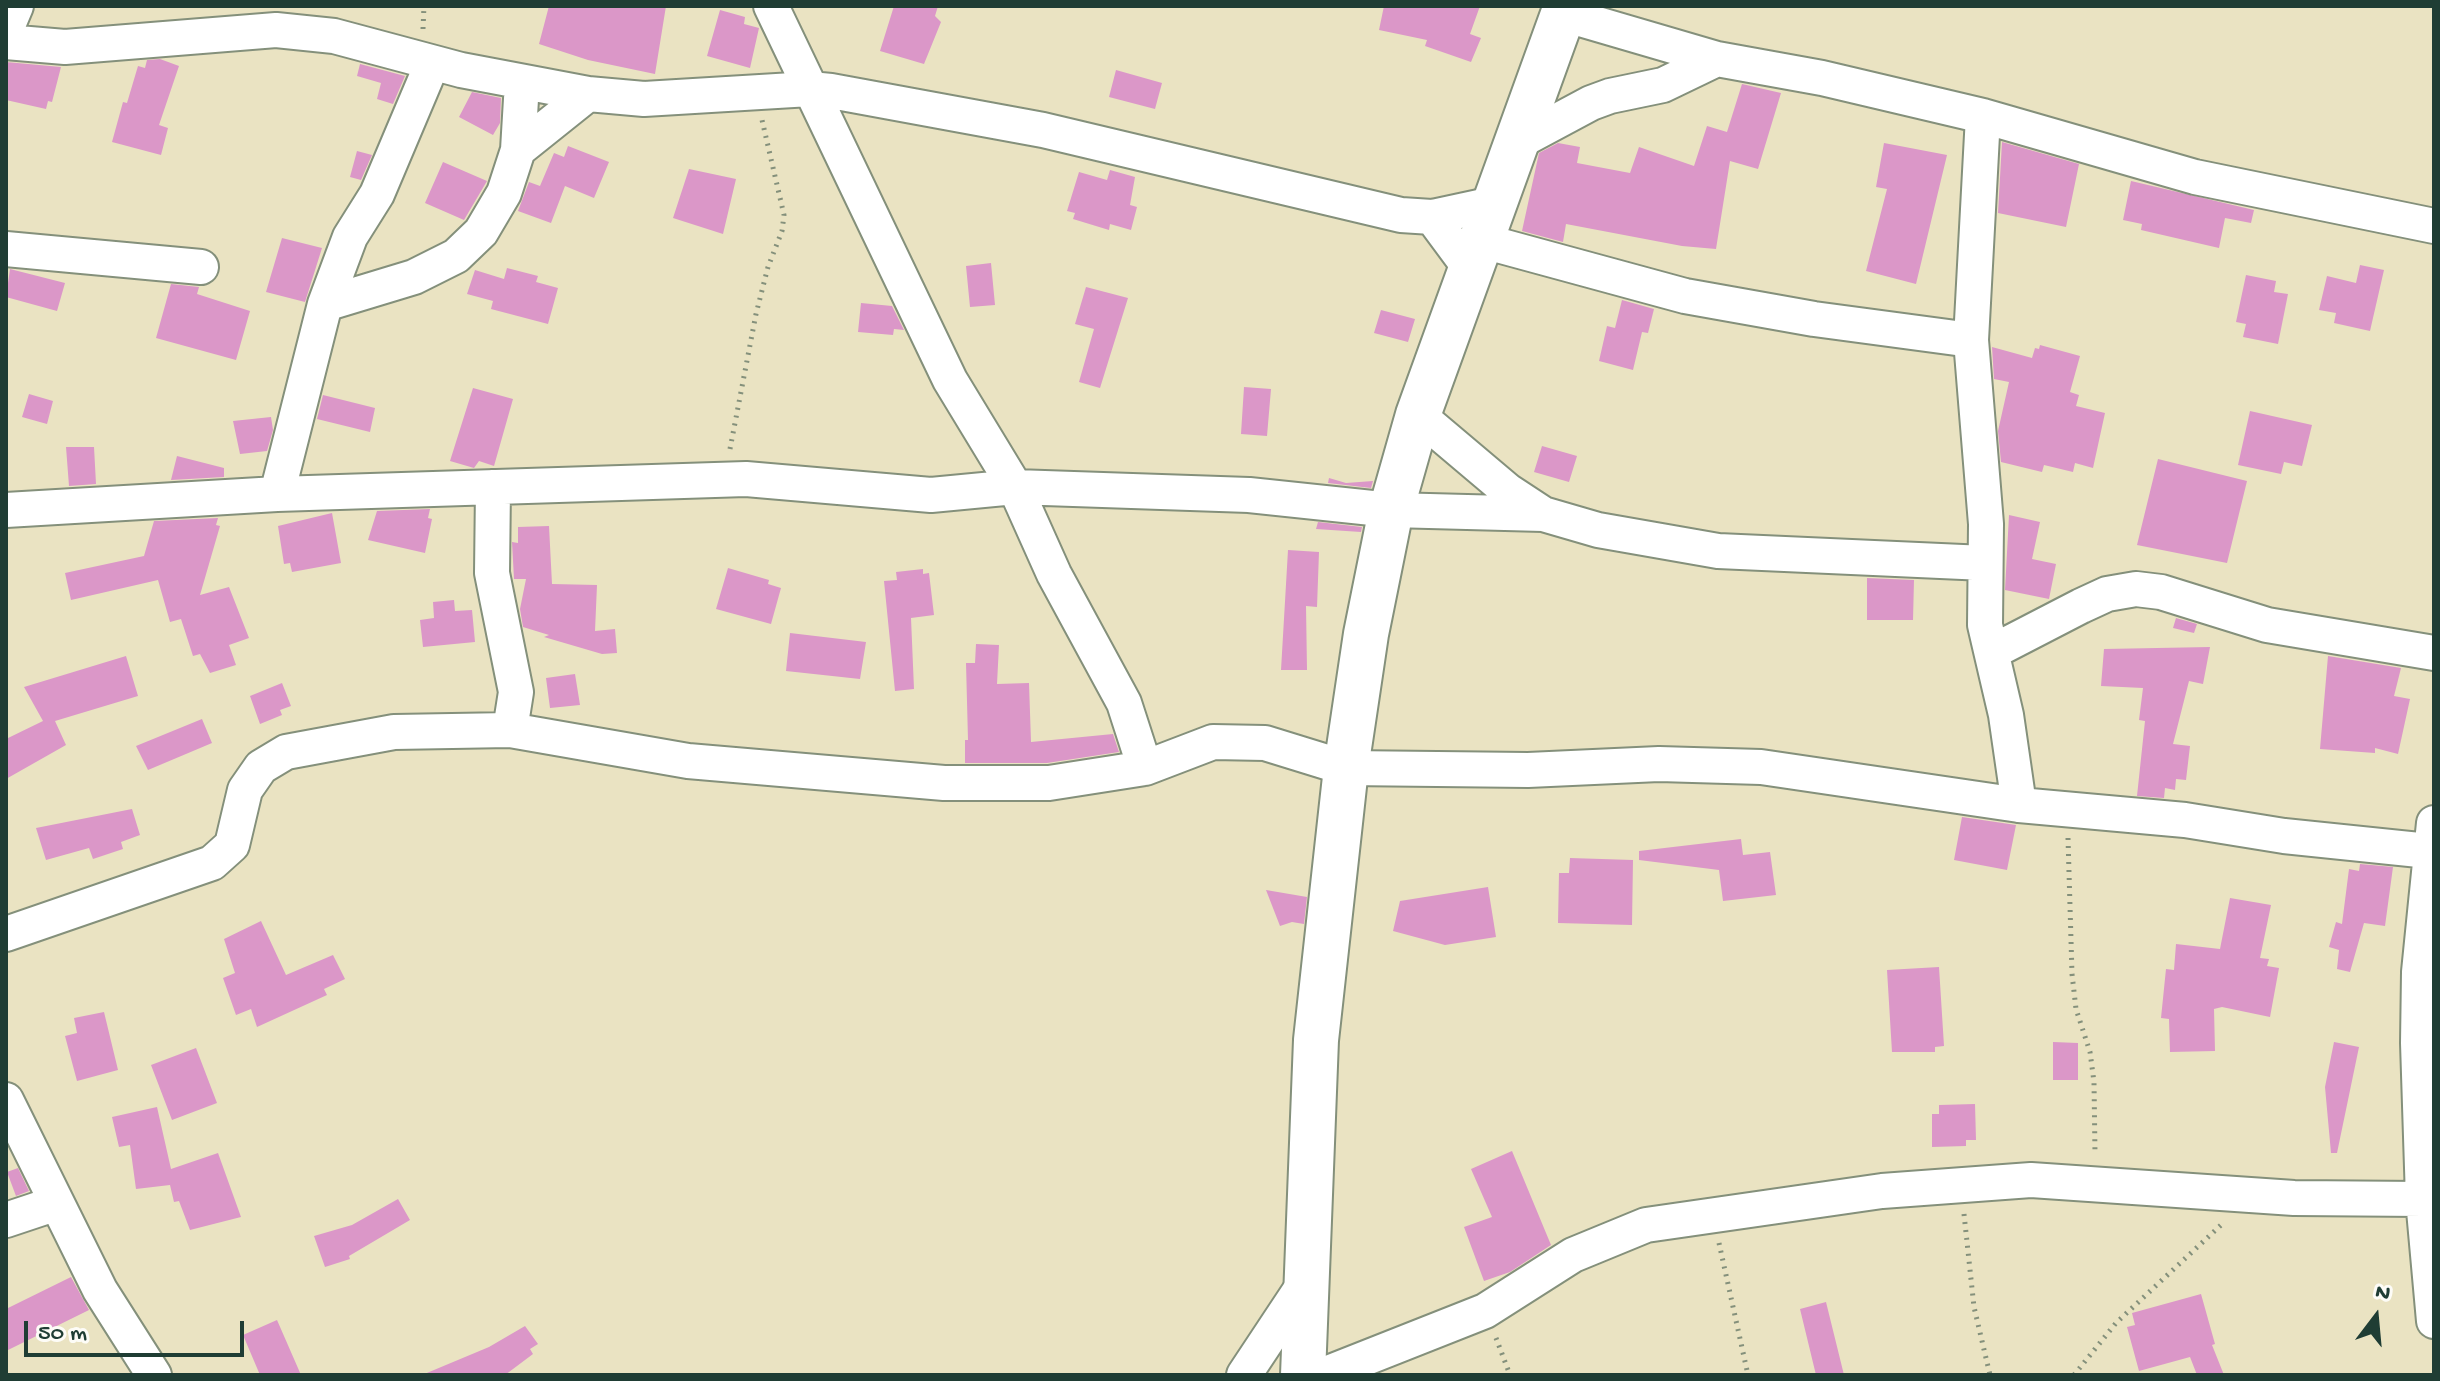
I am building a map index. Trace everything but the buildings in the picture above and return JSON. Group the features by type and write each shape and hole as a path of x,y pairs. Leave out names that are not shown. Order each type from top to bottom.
{"street":[{"path":"6,30 16,6"},
{"path":"771,6 950,380 1015,487 1054,574 1124,703 1145,768"},
{"path":"1303,1375 1316,1040 1346,768 1366,634 1391,510 1418,415 1565,10 1717,59 1822,78 1983,116 2195,177 2434,226"},
{"path":"6,42 65,47 276,30 334,36 432,64 588,94 644,99 810,89 1043,130 1386,212 1432,217 1484,238 1685,296 1814,319 1971,340"},
{"path":"1520,141 1591,103 1663,85 1717,59"},
{"path":"277,494 325,304 350,237 377,194 432,64"},
{"path":"325,304 402,281 456,256 481,232 504,193 518,150 522,82"},
{"path":"518,150 588,94"},
{"path":"1983,116 1971,340 1986,524 1985,625 2019,805"},
{"path":"1432,217 1484,238"},
{"path":"6,249 201,267"},
{"path":"1418,415 1508,491 1543,514"},
{"path":"6,510 277,494 722,480 799,481 931,495 1015,487 1249,495 1391,510 1543,514 1598,530 1718,551 1985,563"},
{"path":"493,487 492,573 516,692 510,730"},
{"path":"1992,652 2107,594 2136,589 2161,592 2267,625 2434,653"},
{"path":"6,934 212,863 232,845 245,790 261,767 286,752 394,732 510,730 688,761 944,783 1049,783 1145,768 1213,742 1265,743 1346,768 1528,770 1659,764 1761,767 2019,805 2185,820 2284,836 2432,837 2419,972 2426,1042 2427,1207 2434,1321"},
{"path":"6,1100 54,1204 100,1290 154,1375"},
{"path":"1327,1375 1485,1311 1573,1255 1609,1238 1646,1225 1714,1214 1882,1191 2031,1180 2427,1207"},
{"path":"6,1220 54,1204"},
{"path":"1244,1375 1307,1280"}],"path":[{"path":"722,480 756,314 768,267 782,231 784,215 754,92"},
{"path":"2068,809 2072,974 2076,1009 2090,1052 2094,1082 2095,1183"},
{"path":"1961,1185 1974,1307 1990,1375"},
{"path":"2074,1375 2125,1314 2255,1195"},
{"path":"1714,1214 1748,1375"}]}
